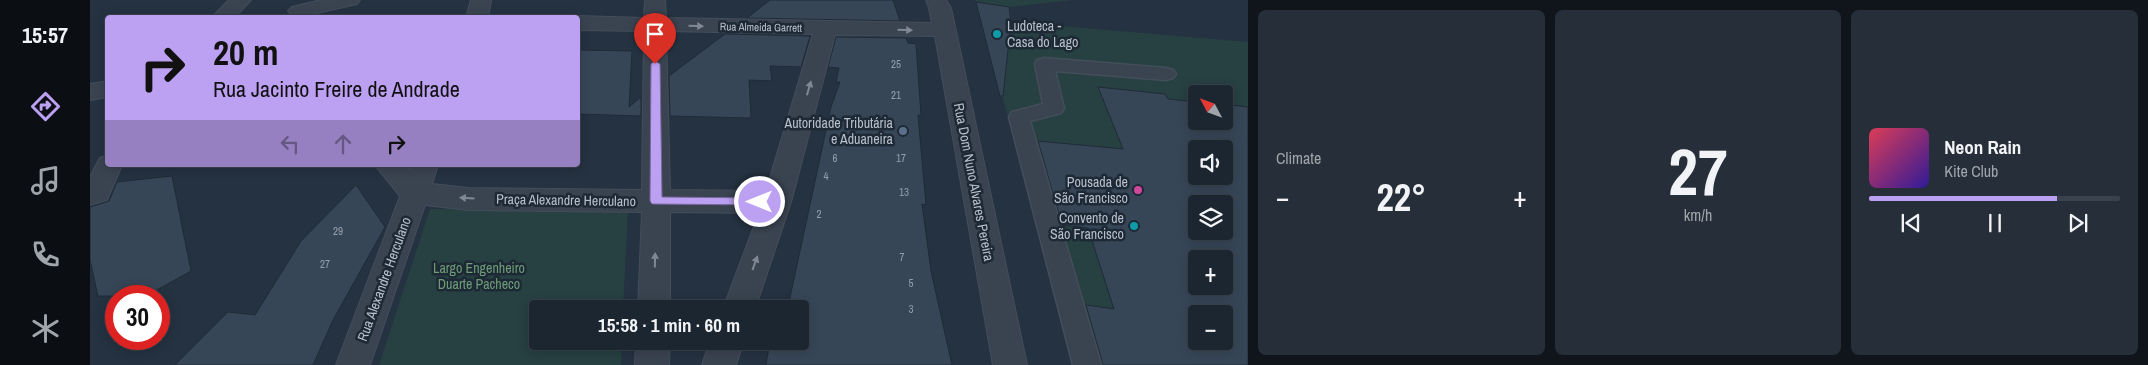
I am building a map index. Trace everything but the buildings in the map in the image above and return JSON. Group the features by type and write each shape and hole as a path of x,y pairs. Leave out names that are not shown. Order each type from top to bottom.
{"street":[{"path":"224,15 241,0"},
{"path":"299,9 350,0"},
{"path":"477,15 481,0"},
{"path":"654,300 656,201 655,0"},
{"name":"Rua Dom Nuno Alvares Pereira","path":"936,0 940,8 1010,365"},
{"name":"Rua Almeida Garrett","path":"580,23 944,30"},
{"path":"742,300 777,202 826,28"},
{"path":"90,92 105,90"},
{"path":"90,194 97,192 108,167"},
{"path":"390,167 414,193"},
{"name":"Rua Alexandre Herculano","path":"353,365 424,167"},
{"name":"Praça Alexandre Herculano","path":"414,193 468,199 777,202"},
{"path":"652,365 653,350"},
{"path":"719,365 724,350"}],"lane":[{"path":"1087,365 1019,118 1054,108 1044,64 1166,74"}],"green space":[{"name":"Pousada de São Francisco","path":"975,0 1073,0 1010,7 1012,22 1248,42 1248,365 1078,365"},
{"name":"Largo Engenheiro Duarte Pacheco","path":"430,209 628,210 623,300 529,300 529,350 622,350 621,365 379,365"}],"place":[{"name":"Ludoteca - Casa do Lago","path":"997,34"},
{"name":"Autoridade Tributária e Aduaneira","path":"903,131"},
{"name":"Pousada de São Francisco","path":"1138,190"},
{"name":"Convento de São Francisco","path":"1134,226"}],"route":[{"path":"655,64 656,201 760,202"}]}
